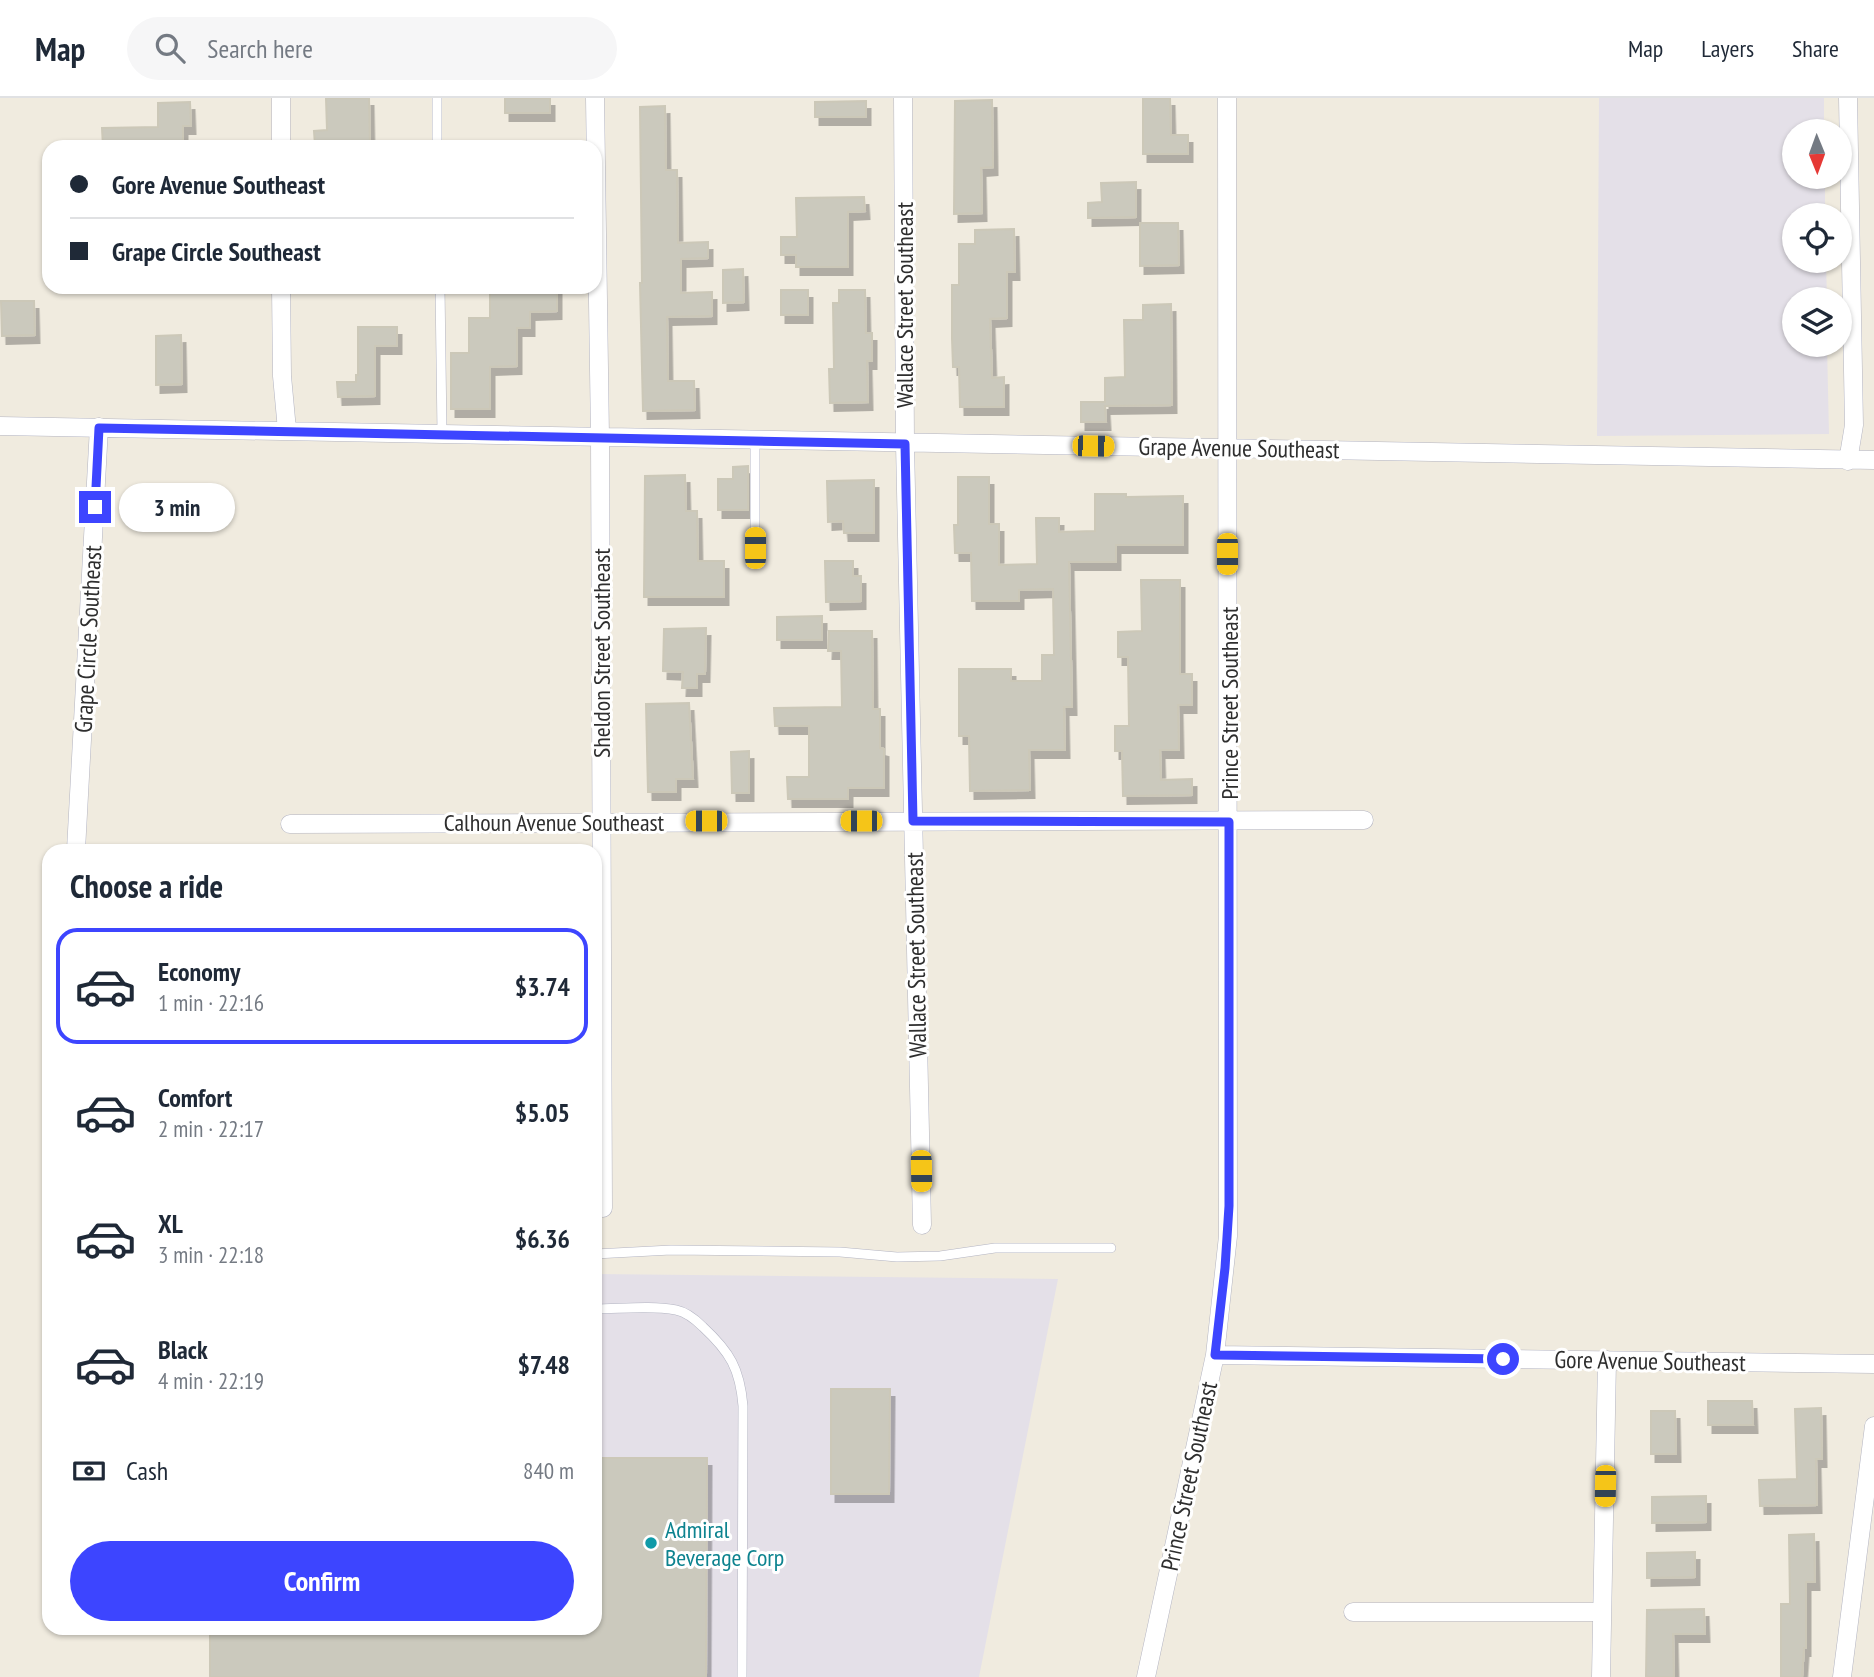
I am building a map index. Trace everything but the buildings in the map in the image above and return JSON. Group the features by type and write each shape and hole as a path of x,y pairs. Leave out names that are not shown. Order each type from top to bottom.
{"street":[{"path":"281,98 281,140"},
{"name":"Sheldon Street Southeast","path":"595,98 596,140"},
{"name":"Wallace Street Southeast","path":"903,98 905,444 922,1225"},
{"name":"Prince Street Southeast","path":"1146,1677 1215,1355 1229,1206 1227,98"},
{"path":"1848,461 1854,425 1849,98"},
{"path":"281,294 282,376 287,430"},
{"name":"Sheldon Street Southeast","path":"598,294 602,844"},
{"name":"Grape Avenue Southeast","path":"0,426 1874,460"},
{"name":"Grape Circle Southeast","path":"76,844 99,428"},
{"name":"Calhoun Avenue Southeast","path":"290,824 1364,820"},
{"name":"Gore Avenue Southeast","path":"1215,1355 1874,1364"},
{"path":"1601,1677 1607,1360"},
{"path":"1842,1677 1874,1426"},
{"path":"1353,1612 1602,1612"}],"lane":[{"path":"437,98 438,140"},
{"path":"440,294 442,433"},
{"path":"755,440 755,548"},
{"path":"602,1254 671,1250 940,1256 995,1248 1111,1248"},
{"path":"602,1309 677,1310 696,1320 723,1345 736,1371 743,1406 742,1677"}],"shaded area":[{"path":"1599,98 1824,98 1824,119 1782,119 1782,189 1825,189 1825,203 1782,203 1782,273 1826,273 1827,287 1782,287 1782,357 1827,357 1829,434 1597,436"},
{"path":"602,1274 1058,1279 979,1677 210,1677 210,1635 602,1635"}],"place":[{"name":"Admiral Beverage Corp","path":"651,1543"}],"route":[{"path":"95,507 99,428 905,444 913,821 1229,822 1229,1206 1215,1355 1503,1359"}]}
